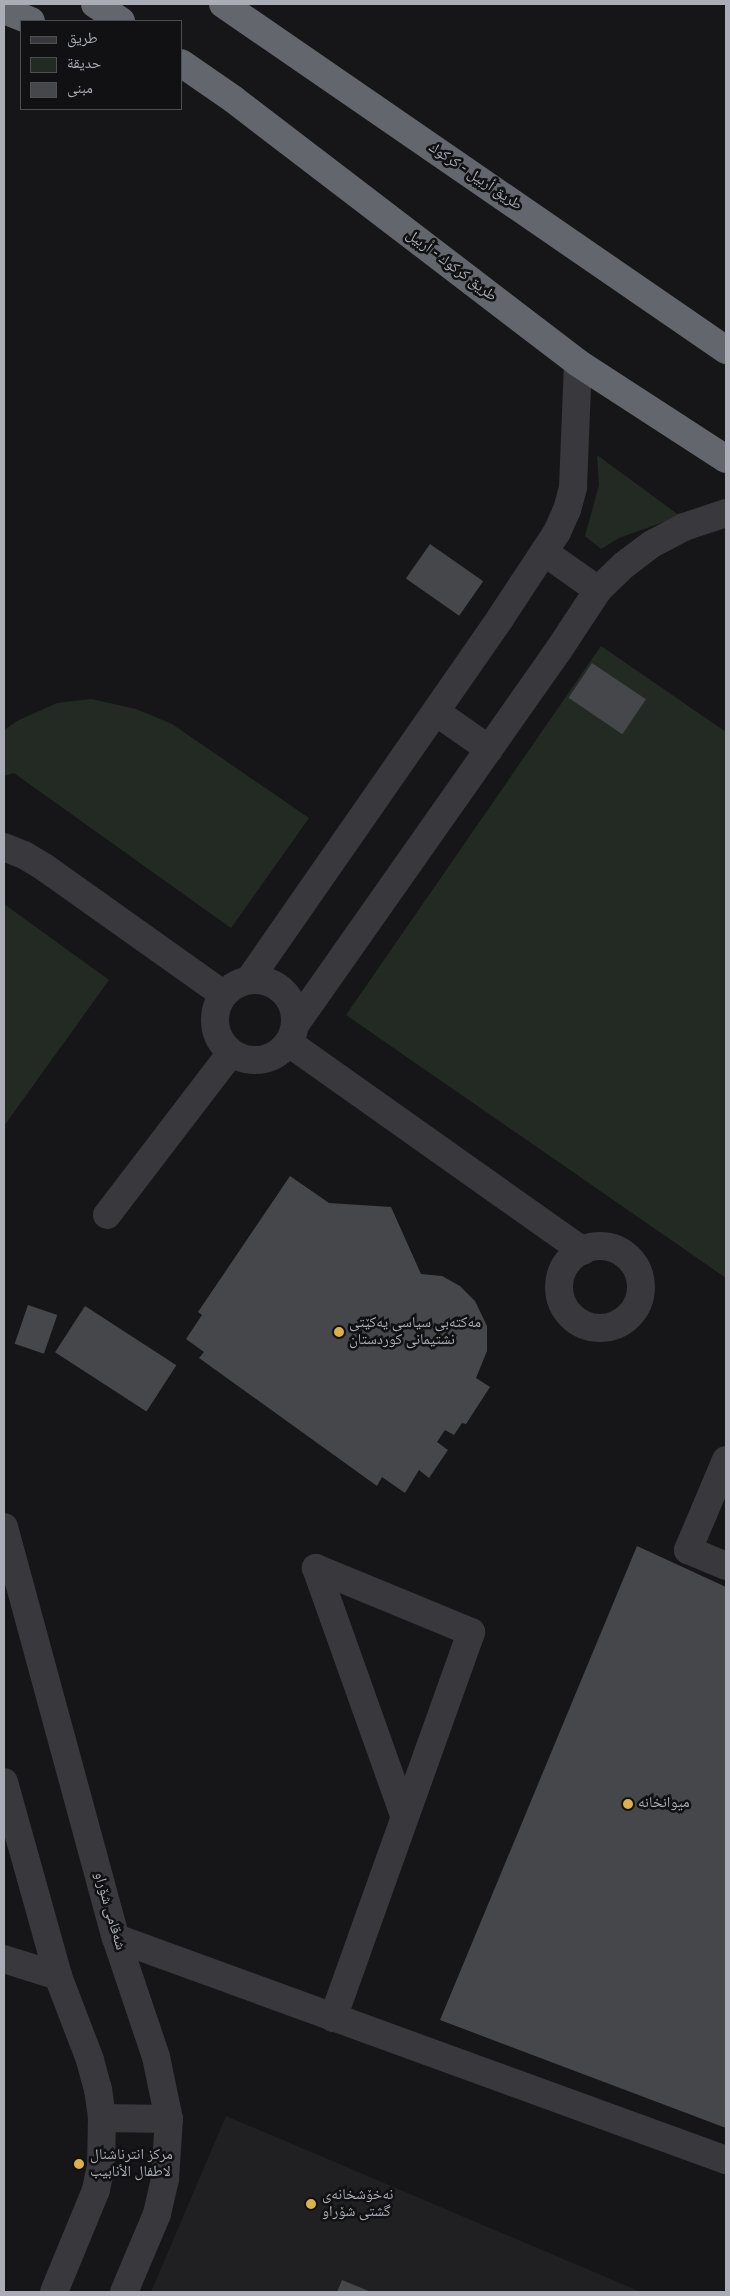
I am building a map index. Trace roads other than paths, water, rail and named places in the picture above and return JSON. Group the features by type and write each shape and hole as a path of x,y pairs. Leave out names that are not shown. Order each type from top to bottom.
{"highway":[{"path":"96,4 120,20"},
{"name":"طريق أربيل - كركوك","path":"223,4 726,350"},
{"path":"4,10 29,20"},
{"name":"طريق كركوك - أربيل","path":"182,64 233,99 578,363 726,460"},
{"path":"182,79 233,99"}],"street":[{"path":"249,980 436,712 557,532 567,510 574,487 578,363"},
{"path":"292,1034 295,1010 289,996 278,986 264,980 249,980 235,984 223,994 217,1006 214,1019 216,1032 222,1044 231,1053 256,1061 269,1058 280,1052 598,590 624,565 652,544 684,527 726,513"},
{"path":"544,552 598,590"},
{"path":"436,712 489,749"},
{"path":"4,847 24,855 44,867 223,994"},
{"path":"292,1034 583,1251"},
{"path":"107,1215 231,1053"},
{"path":"726,1460 688,1550 726,1566"},
{"name":"شەقامی شۆراو","path":"4,1527 116,1938 156,2057 169,2120 165,2180 157,2214 124,2292"},
{"path":"333,2018 471,1632 316,1568 404,1815"},
{"path":"4,1782 58,1976 90,2060 98,2089 102,2118 101,2166 96,2190 54,2292"},
{"path":"116,1938 726,2160"},
{"path":"4,1958 58,1976"},
{"path":"102,2118 169,2120"}],"place":[{"name":"مەکتەبی سیاسی یەکێتی نشتیمانی کوردستان","path":"339,1332"},
{"name":"میوانخانە","path":"628,1804"},
{"name":"مركز انترناشنال لاطفال الأنابيب","path":"79,2164"},
{"name":"نەخۆشخانەی گشتی شۆراو","path":"311,2204"}]}
